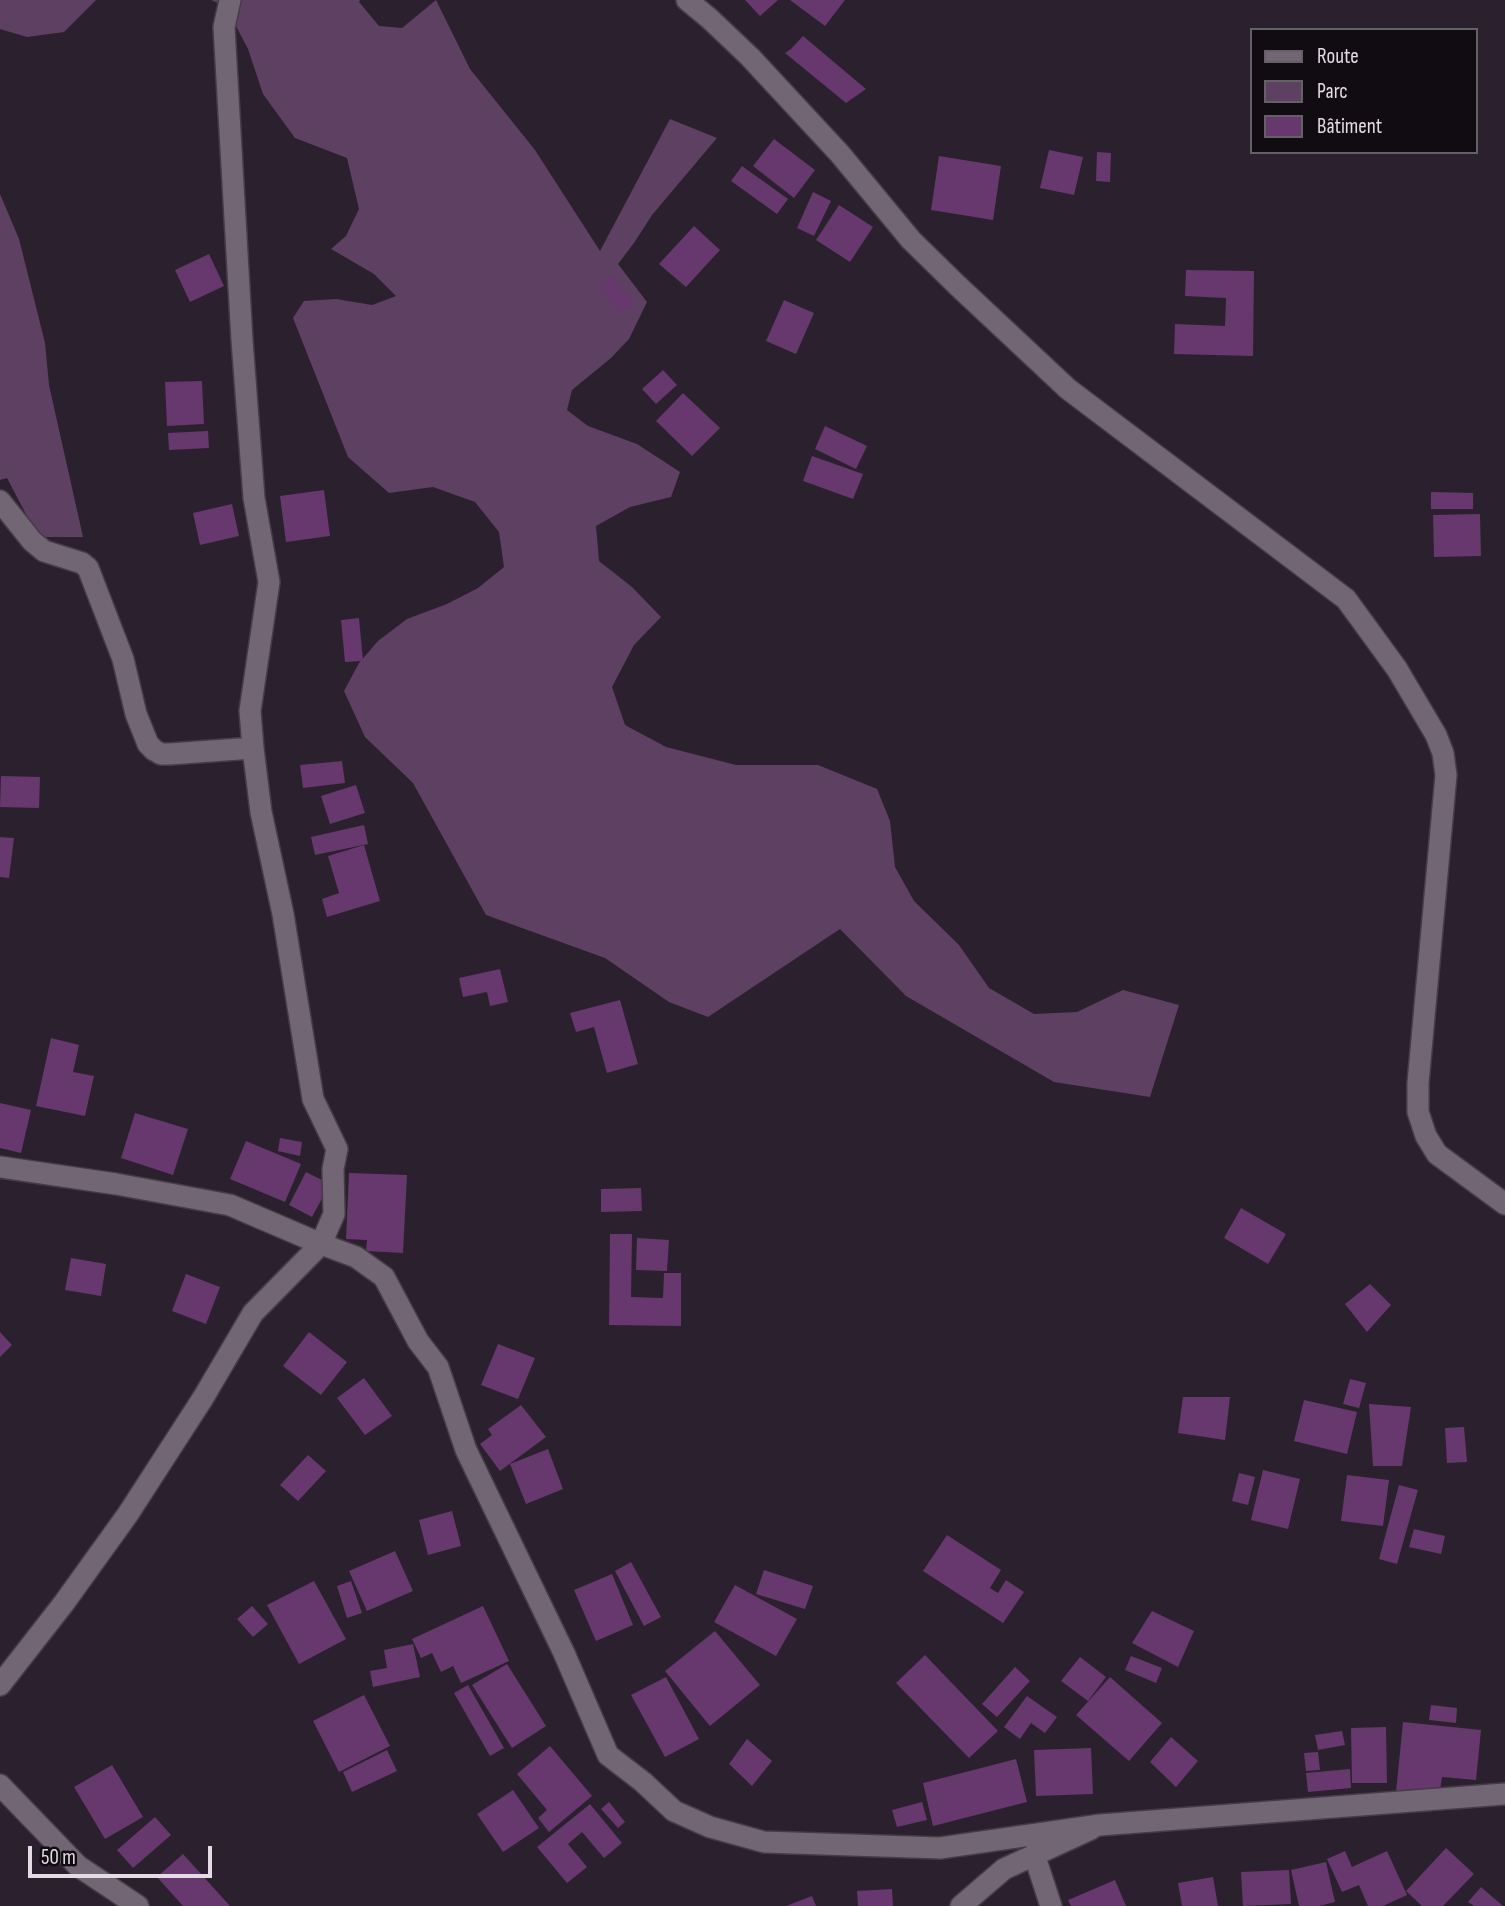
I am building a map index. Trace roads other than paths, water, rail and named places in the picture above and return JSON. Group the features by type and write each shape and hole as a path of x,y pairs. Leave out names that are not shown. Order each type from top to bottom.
{"street":[{"path":"0,1685 128,1514 203,1398 253,1313 321,1244 334,1214 333,1169 337,1149 313,1099 283,914 261,812 253,748 250,710 269,582 254,498 242,340 223,27 230,0"},
{"path":"687,0 750,57 840,154 911,240 1068,390 1346,599 1397,669 1436,735 1443,753 1446,775 1418,1083 1418,1112 1426,1136 1437,1154 1505,1204"},
{"path":"0,501 32,541 44,551 82,563 88,568 124,659 136,714 153,750 170,754 253,748"},
{"path":"0,1166 230,1205 356,1257 384,1278 418,1341 438,1367 466,1450 564,1653 608,1755 674,1811 710,1827 764,1842 940,1848 1100,1825 1505,1794"},
{"path":"0,1785 78,1866 138,1906"},
{"path":"961,1906 1003,1869 1100,1825"},
{"path":"1034,1854 1051,1906"}]}
